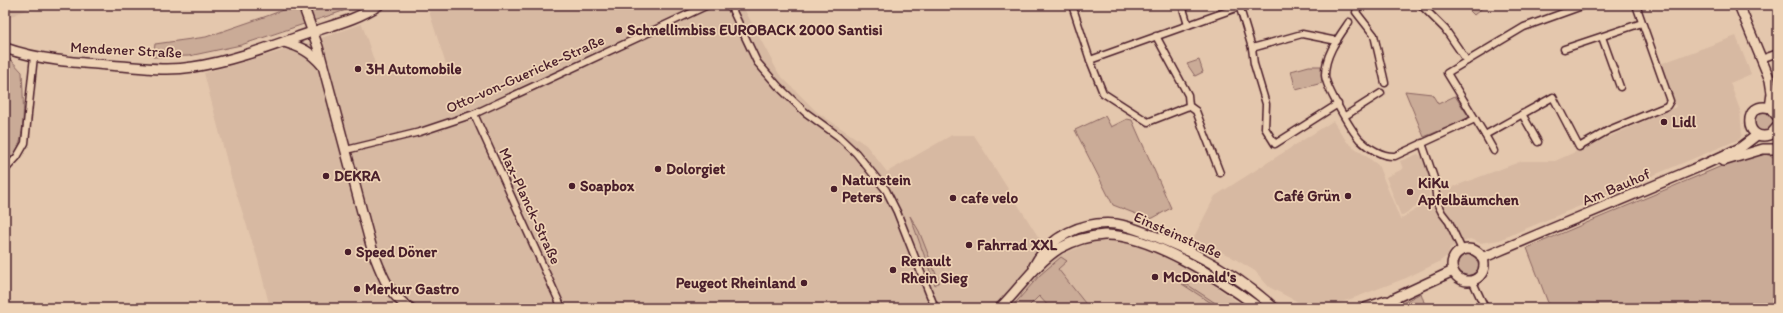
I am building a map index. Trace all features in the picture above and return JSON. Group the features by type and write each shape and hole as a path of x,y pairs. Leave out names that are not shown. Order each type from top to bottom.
{"street":[{"path":"303,5 314,32 372,249 383,278 391,291 402,304 410,308"},
{"name":"Mendener Straße","path":"5,48 34,56 83,63 165,69 196,67 249,53 314,32 368,12 379,5"},
{"name":"Otto-von-Guericke-Straße","path":"346,150 420,132 474,114 708,5"},
{"path":"730,5 757,62 778,86 805,112 838,136 856,153 886,190 897,212 935,308"},
{"path":"1072,5 1090,60 1103,93 1148,122 1189,106"},
{"path":"1182,5 1188,25"},
{"path":"1359,5 1356,12 1374,35 1385,83"},
{"path":"1421,5 1445,29 1467,61"},
{"path":"1494,151 1447,73 1524,28 1585,5"},
{"path":"1485,135 1553,97 1579,147 1609,130 1667,106 1670,101 1636,5"},
{"path":"1739,5 1770,80 1772,93 1770,108"},
{"path":"1090,60 1239,6 1252,48 1254,64 1266,104 1265,128 1275,144 1338,104"},
{"path":"1349,22 1336,41 1328,58 1325,75 1327,86 1360,140 1383,155 1395,156 1416,148 1422,143 1475,119"},
{"path":"1564,49 1642,22"},
{"path":"1252,48 1302,34 1309,34 1336,41"},
{"path":"1156,36 1188,95 1189,106 1196,112 1220,173"},
{"path":"1602,37 1620,87"},
{"path":"284,42 303,48 312,54 323,66"},
{"path":"1761,59 1778,53"},
{"path":"5,170 18,157 25,143 34,56"},
{"path":"1345,116 1382,93"},
{"path":"1777,132 1766,137 1753,132 1749,123 1751,115 1758,109 1766,107 1774,111 1778,117"},
{"name":"Max-Planck-Straße","path":"474,114 562,308"},
{"path":"1522,114 1538,142"},
{"name":"Am Bauhof","path":"1482,258 1701,166 1740,148 1757,134"},
{"path":"1422,143 1434,178 1437,203 1442,213 1450,222 1462,250"},
{"path":"1701,166 1711,165 1763,149 1778,149"},
{"name":"Einsteinstraße","path":"1031,273 1047,247 1065,233 1091,225 1115,224 1126,226 1154,236 1214,265 1250,288 1274,308"},
{"name":"Einsteinstraße","path":"1000,308 1031,273 1053,254 1069,244 1092,236 1116,236 1137,240 1192,264 1226,284 1259,308"},
{"path":"1471,249 1482,258 1483,263 1480,274 1472,280 1463,280 1453,271 1452,266 1454,256 1462,250 1471,249"},
{"path":"1365,308 1395,298 1453,271"},
{"path":"1472,280 1485,308"},
{"path":"1380,308 1395,298"}],"shaded area":[{"path":"5,5 29,5 30,8 5,19"},
{"path":"296,5 361,5 241,45 189,56 153,57 155,44 206,37"},
{"path":"427,5 742,5 779,74 817,112 866,145 887,172 952,135 974,135 1039,238 1061,255 1090,243 1106,240 1129,243 1162,256 1204,278 1246,308 270,308 258,260 231,177 204,73 289,49 362,24 379,76 447,68"},
{"path":"1464,5 1486,5 1474,15"},
{"path":"1736,36 1751,74 1730,83 1740,110 1742,134 1740,139 1499,240 1480,243 1470,239 1450,248 1448,255 1439,262 1406,278 1359,296 1325,308 1315,308 1300,303 1269,287 1255,271 1230,256 1193,239 1215,196 1333,121 1347,142 1378,165 1400,219 1429,202 1439,193 1458,185 1522,161 1555,161 1676,107 1660,64"},
{"path":"5,58 11,60 22,72 23,90 23,121 21,140 17,150 9,160 5,153"},
{"path":"1199,60 1203,72 1195,76 1187,64"},
{"path":"1309,66 1321,66 1322,83 1296,90 1291,71"},
{"path":"1405,91 1432,94 1438,104 1455,96 1469,117 1461,122 1424,137"},
{"path":"1760,112 1768,112 1774,118 1774,126 1768,132 1760,132 1754,126 1754,118"},
{"path":"1105,116 1111,127 1127,119 1132,120 1171,208 1149,219 1113,205 1075,130"},
{"name":"KiKu Apfelbäumchen","path":"1418,154 1422,157 1428,172 1430,184 1429,199 1401,216 1386,177 1403,169 1400,161"},
{"path":"1765,154 1778,158 1778,308 1550,308 1527,248 1736,160"},
{"path":"910,216 919,231 939,282 935,285"},
{"path":"1468,254 1476,257 1479,265 1476,273 1468,276 1460,273 1457,265 1460,257"},
{"path":"1061,257 1067,261 1058,269 1089,308 1050,308 1039,296 1027,308 1011,308 1040,275"},
{"path":"1182,284 1188,285 1223,308 1219,308"},
{"path":"1421,293 1426,308 1393,308"}],"place":[{"name":"Schnellimbiss EUROBACK 2000 Santisi","path":"619,30"},
{"name":"3H Automobile","path":"358,69"},
{"name":"Lidl","path":"1664,122"},
{"name":"Dolorgiet","path":"658,169"},
{"name":"DEKRA","path":"326,176"},
{"name":"Soapbox","path":"572,186"},
{"name":"Naturstein Peters","path":"834,189"},
{"name":"KiKu Apfelbäumchen","path":"1410,192"},
{"name":"Café Grün","path":"1348,196"},
{"name":"cafe velo","path":"953,198"},
{"name":"Fahrrad XXL","path":"969,245"},
{"name":"Speed Döner","path":"348,252"},
{"name":"Renault Rhein Sieg","path":"893,270"},
{"name":"McDonald's","path":"1155,277"},
{"name":"Peugeot Rheinland","path":"804,283"},
{"name":"Merkur Gastro","path":"357,289"}]}
